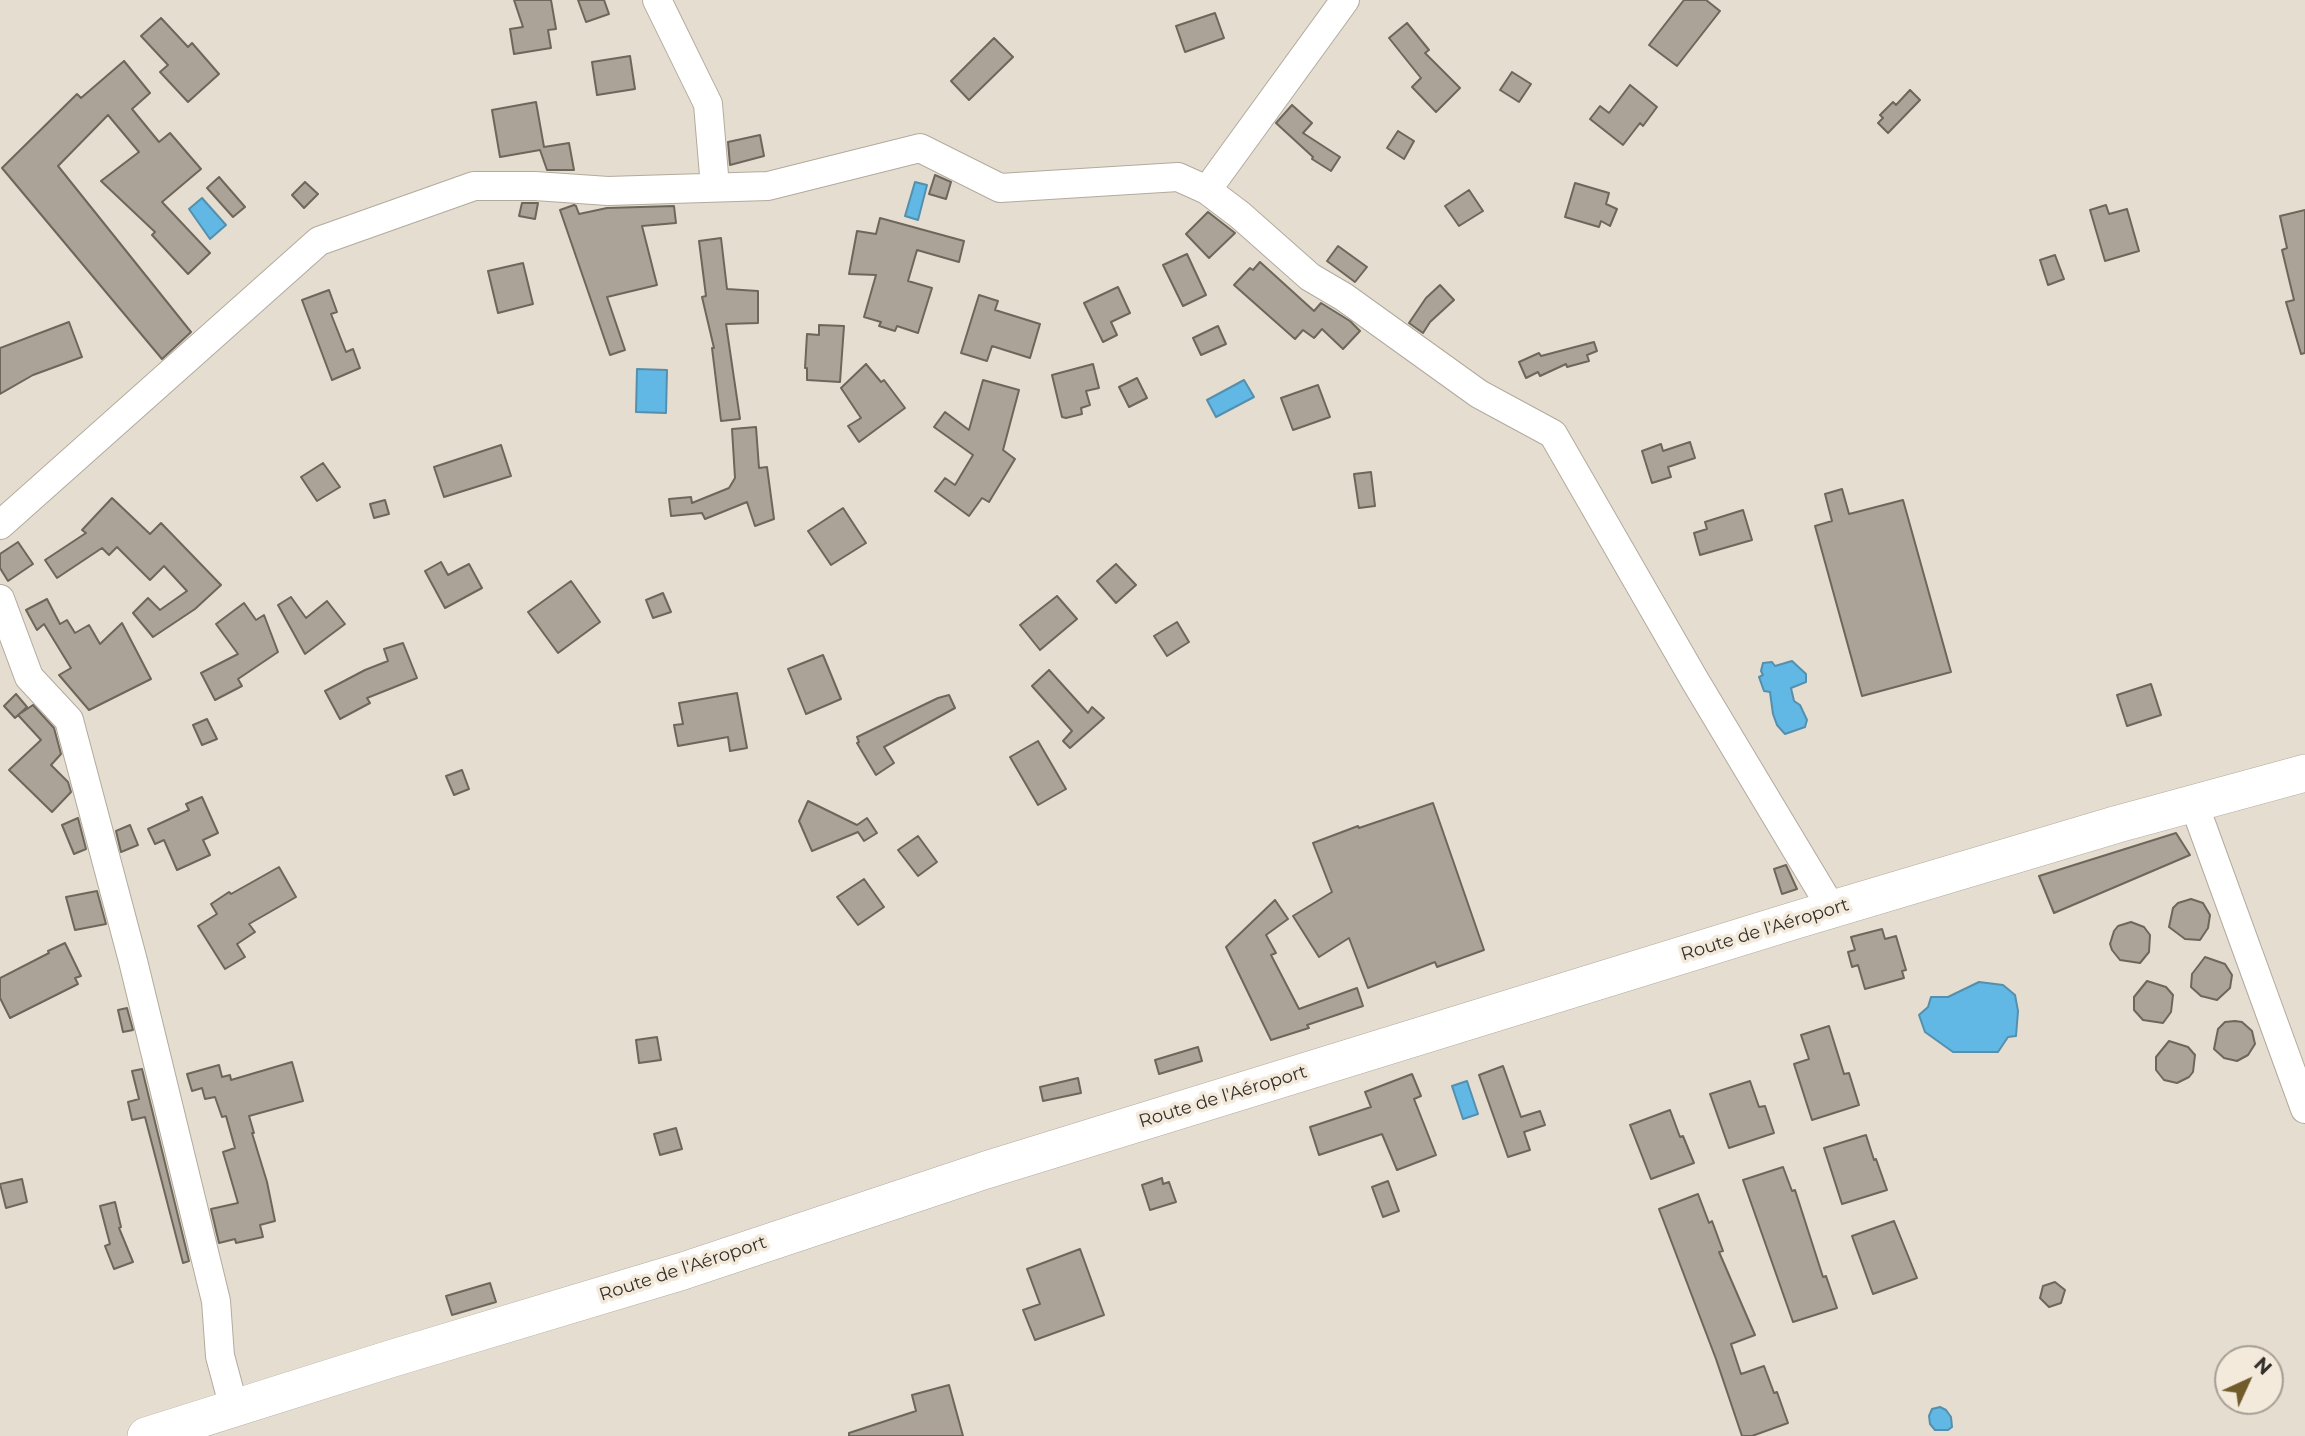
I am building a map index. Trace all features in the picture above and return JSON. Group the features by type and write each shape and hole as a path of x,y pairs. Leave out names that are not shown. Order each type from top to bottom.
{"main road":[{"name":"Route de l'Aéroport","path":"146,1436 231,1398 683,1271 978,1172 1832,909 2118,824 2305,773"}],"street":[{"path":"657,0 708,104 715,187"},
{"path":"1206,190 1345,0"},
{"path":"0,525 319,241 474,186 535,186 608,191 768,186 920,148 1000,188 1178,177 1206,190 1240,215 1310,277 1345,297 1479,394 1553,435 1832,909"},
{"path":"0,599 29,677 69,720 133,961 216,1301 220,1356 231,1398"},
{"path":"2194,804 2305,1109"}],"water":[{"path":"915,182 927,185 918,220 905,216"},
{"path":"202,198 226,225 210,239 189,209"},
{"path":"637,369 667,370 666,413 636,412"},
{"path":"1244,380 1254,397 1216,417 1207,400"},
{"path":"1792,661 1806,674 1806,682 1791,688 1794,701 1800,705 1807,720 1805,727 1785,734 1777,725 1773,714 1770,692 1764,691 1759,677 1763,675 1763,663 1772,662 1775,666"},
{"path":"1979,982 2003,985 2015,995 2018,1011 2016,1036 2008,1037 1998,1052 1953,1052 1925,1032 1919,1015 1928,1007 1931,997 1948,997"},
{"path":"1467,1081 1478,1114 1463,1119 1452,1086"},
{"path":"1940,1407 1951,1417 1952,1427 1948,1430 1935,1430 1930,1424 1932,1409"}],"building":[{"path":"514,0 551,0 556,29 548,30 551,48 514,54 510,29 523,27"},
{"path":"578,0 604,0 609,14 586,22"},
{"path":"1684,0 1706,0 1720,11 1677,66 1649,45"},
{"path":"1215,13 1224,38 1185,52 1176,26"},
{"path":"161,18 188,47 192,43 219,74 188,102 160,72 168,65 141,36"},
{"path":"1407,23 1429,50 1425,53 1460,88 1436,112 1412,87 1421,78 1389,38"},
{"path":"994,38 1013,57 969,100 951,81"},
{"path":"630,56 635,89 597,95 592,62"},
{"path":"124,61 150,93 132,109 159,142 170,133 201,169 162,202 210,253 188,274 152,235 155,232 101,181 139,152 108,115 58,166 191,332 162,359 2,168 77,94 81,98"},
{"path":"1512,72 1531,84 1519,102 1500,90"},
{"path":"1630,85 1657,107 1643,126 1640,123 1623,145 1590,119 1600,106 1609,113"},
{"path":"1910,90 1920,100 1888,133 1878,123 1883,118 1880,115 1893,102 1896,105"},
{"path":"536,102 544,147 569,143 574,170 547,170 540,150 500,157 492,110"},
{"path":"1292,105 1312,123 1303,133 1340,157 1331,171 1312,159 1313,157 1276,123"},
{"path":"1398,131 1414,141 1404,159 1387,148"},
{"path":"760,135 764,156 730,165 728,142"},
{"path":"935,175 951,182 946,199 929,194"},
{"path":"219,177 245,207 233,217 207,188"},
{"path":"305,182 318,194 304,208 292,195"},
{"path":"1575,183 1609,193 1606,204 1617,209 1610,226 1601,221 1599,227 1565,217"},
{"path":"1469,190 1483,211 1459,226 1445,206"},
{"path":"522,203 538,203 535,219 519,216"},
{"path":"574,205 579,214 607,208 674,206 676,223 642,226 657,285 607,297 625,350 610,355 560,210"},
{"path":"2106,205 2109,214 2127,209 2139,251 2105,261 2090,210"},
{"path":"2305,210 2305,353 2301,354 2286,302 2294,300 2282,250 2287,248 2280,216"},
{"path":"1208,212 1235,233 1209,258 1186,234"},
{"path":"880,218 964,241 959,262 917,250 908,281 932,288 918,333 897,326 895,331 879,326 881,322 864,317 876,275 849,274 857,231 876,234"},
{"path":"721,238 727,289 758,291 758,323 726,324 740,419 721,421 714,348 702,297 706,296 699,241"},
{"path":"1338,246 1367,267 1355,282 1327,261"},
{"path":"1187,254 1206,295 1183,306 1163,265"},
{"path":"2055,255 2064,279 2048,285 2040,260"},
{"path":"1260,262 1314,311 1321,303 1350,321 1360,331 1343,349 1322,329 1314,338 1303,330 1295,339 1234,285 1250,268 1253,270"},
{"path":"523,263 533,304 498,313 488,271"},
{"path":"1440,285 1454,300 1430,322 1423,333 1409,323 1426,298"},
{"path":"1118,287 1130,313 1111,322 1117,335 1103,342 1084,303"},
{"path":"329,290 337,312 331,314 346,352 353,349 360,368 332,380 302,300"},
{"path":"979,295 998,301 995,310 1040,324 1030,358 992,346 987,361 961,353"},
{"path":"69,322 82,357 33,375 0,394 0,348"},
{"path":"819,325 844,326 840,382 807,380 807,334 819,335"},
{"path":"1218,326 1226,344 1201,355 1193,338"},
{"path":"1594,342 1597,351 1587,355 1589,361 1567,367 1566,364 1540,376 1538,372 1526,378 1519,362 1539,353 1541,356"},
{"path":"866,364 881,382 884,380 905,408 859,442 848,426 861,418 841,388"},
{"path":"1093,364 1099,388 1086,391 1090,405 1081,408 1082,414 1062,417 1052,375"},
{"path":"1137,378 1147,398 1129,407 1119,387"},
{"path":"983,380 1019,390 1003,450 1015,459 989,502 982,498 969,516 935,491 945,478 955,485 973,455 934,427 945,412 969,430"},
{"path":"1318,385 1330,417 1293,430 1281,398"},
{"path":"756,427 759,468 767,467 774,519 755,526 747,502 705,519 702,513 671,516 669,499 691,497 692,503 729,488 735,478 732,429"},
{"path":"1690,442 1695,458 1668,467 1671,477 1652,483 1642,451 1661,444 1663,451"},
{"path":"501,445 511,476 444,497 434,467"},
{"path":"323,463 340,487 317,501 301,477"},
{"path":"1371,472 1375,506 1359,508 1354,474"},
{"path":"1842,489 1849,514 1903,500 1951,672 1862,696 1815,526 1832,521 1825,494"},
{"path":"112,498 150,534 161,523 221,585 195,609 153,637 133,613 148,598 160,610 187,591 164,566 150,580 117,547 109,555 102,548 57,578 45,560 86,533 82,530"},
{"path":"385,500 389,514 374,518 370,504"},
{"path":"843,508 866,543 831,565 808,531"},
{"path":"1743,510 1752,540 1700,555 1694,533 1707,529 1705,522"},
{"path":"18,542 33,564 8,581 0,568 0,554"},
{"path":"441,562 448,575 469,564 482,588 445,608 425,571"},
{"path":"1116,564 1136,585 1116,603 1097,581"},
{"path":"571,581 600,622 558,653 528,612"},
{"path":"663,593 671,612 653,618 646,600"},
{"path":"1057,596 1077,619 1040,650 1020,625"},
{"path":"291,597 306,618 327,601 345,624 305,654 278,605"},
{"path":"47,599 60,624 67,620 75,633 89,625 100,644 122,623 151,679 89,710 59,675 71,668 44,624 37,630 26,610"},
{"path":"244,603 256,620 264,615 278,652 238,679 242,686 215,700 201,673 238,654 216,624"},
{"path":"1177,622 1189,642 1167,656 1154,636"},
{"path":"403,643 417,678 367,698 370,703 340,719 325,691 388,661 384,649"},
{"path":"823,655 841,699 806,714 788,669"},
{"path":"1049,670 1088,713 1092,707 1104,718 1070,748 1063,741 1072,731 1032,686"},
{"path":"2151,684 2161,715 2127,726 2117,695"},
{"path":"737,693 747,748 730,751 728,737 678,746 674,725 683,724 679,703"},
{"path":"16,694 27,707 15,718 4,706"},
{"path":"949,695 955,708 884,747 894,763 876,775 857,743 857,737"},
{"path":"33,705 54,728 61,754 51,765 68,782 71,792 52,812 9,770 41,740 18,715"},
{"path":"207,719 217,739 202,745 193,725"},
{"path":"1038,741 1066,789 1038,805 1010,757"},
{"path":"462,770 469,789 454,795 446,776"},
{"path":"202,797 218,833 203,840 210,855 177,870 164,840 155,844 148,829 189,810 186,804"},
{"path":"808,801 857,825 867,818 877,833 864,841 858,832 812,851 799,821"},
{"path":"1433,803 1484,950 1437,967 1435,962 1368,988 1349,938 1319,957 1293,916 1332,892 1313,843"},
{"path":"78,818 86,849 74,854 62,825"},
{"path":"130,825 138,845 121,852 116,831"},
{"path":"2176,833 2190,855 2054,913 2039,876"},
{"path":"918,836 937,862 918,876 898,850"},
{"path":"1786,865 1797,889 1782,894 1774,869"},
{"path":"279,867 296,897 249,924 255,932 237,944 245,957 225,969 198,926 217,914 211,904"},
{"path":"864,879 884,907 858,925 837,897"},
{"path":"97,891 106,924 75,930 66,897"},
{"path":"2191,899 2203,903 2210,915 2208,928 2200,940 2185,939 2169,927 2173,908 2178,903"},
{"path":"1275,900 1288,919 1266,935 1276,953 1271,955 1299,1009 1357,988 1363,1006 1271,1040 1226,947"},
{"path":"2131,922 2144,927 2150,935 2149,952 2140,963 2120,960 2110,944 2118,926"},
{"path":"1882,929 1885,939 1896,936 1906,970 1902,971 1904,978 1865,989 1858,965 1852,967 1848,952 1855,950 1851,937"},
{"path":"65,943 81,976 75,978 78,984 10,1018 0,998 0,978"},
{"path":"2205,957 2225,964 2232,975 2230,988 2217,1000 2201,996 2191,987 2192,974"},
{"path":"2147,981 2166,987 2173,995 2171,1012 2163,1023 2143,1020 2134,1010 2134,997"},
{"path":"127,1008 133,1030 123,1032 118,1010"},
{"path":"2225,1022 2242,1022 2252,1031 2255,1044 2248,1055 2237,1061 2224,1058 2214,1049 2218,1029"},
{"path":"1829,1026 1844,1074 1849,1073 1859,1105 1812,1120 1794,1064 1809,1059 1801,1035"},
{"path":"657,1037 661,1060 639,1063 636,1040"},
{"path":"2169,1041 2188,1047 2195,1055 2193,1072 2177,1083 2164,1080 2156,1070 2156,1057"},
{"path":"1198,1047 1202,1061 1159,1074 1155,1060"},
{"path":"292,1062 303,1101 249,1116 275,1221 260,1225 263,1237 236,1243 235,1239 219,1243 211,1209 238,1203 223,1152 235,1148 226,1116 222,1117 215,1097 205,1099 202,1088 192,1091 187,1074 219,1065 222,1077 230,1075 231,1080"},
{"path":"1503,1066 1521,1117 1540,1111 1545,1125 1524,1132 1530,1150 1508,1157 1479,1075"},
{"path":"142,1069 189,1261 183,1263 145,1117 132,1120 128,1102 139,1099 132,1071"},
{"path":"1412,1074 1421,1096 1414,1099 1436,1155 1397,1170 1382,1134 1319,1155 1310,1127 1371,1107 1365,1092"},
{"path":"1078,1078 1081,1093 1043,1101 1040,1087"},
{"path":"1750,1081 1759,1107 1765,1106 1774,1133 1729,1148 1710,1094"},
{"path":"1670,1110 1694,1163 1651,1179 1630,1125"},
{"path":"676,1128 682,1149 660,1155 654,1134"},
{"path":"1866,1135 1887,1190 1842,1204 1824,1148"},
{"path":"1783,1167 1792,1191 1795,1190 1823,1277 1826,1276 1837,1308 1793,1322 1743,1180"},
{"path":"1162,1178 1163,1184 1169,1182 1176,1202 1150,1210 1142,1185"},
{"path":"22,1179 27,1202 6,1208 0,1184"},
{"path":"1388,1181 1399,1211 1383,1217 1372,1187"},
{"path":"1698,1194 1709,1223 1712,1221 1723,1251 1719,1252 1755,1335 1731,1344 1741,1374 1764,1366 1788,1423 1752,1436 1742,1436 1659,1209"},
{"path":"115,1202 121,1227 119,1228 133,1262 114,1269 105,1246 110,1244 100,1206"},
{"path":"1894,1221 1917,1278 1873,1294 1852,1236"},
{"path":"1080,1249 1104,1315 1035,1340 1023,1310 1040,1304 1027,1269"},
{"path":"2055,1282 2065,1290 2061,1303 2049,1307 2040,1298 2043,1286"},
{"path":"490,1283 496,1302 452,1315 446,1296"},
{"path":"949,1385 963,1436 849,1436 849,1433 916,1411 912,1395"}]}
